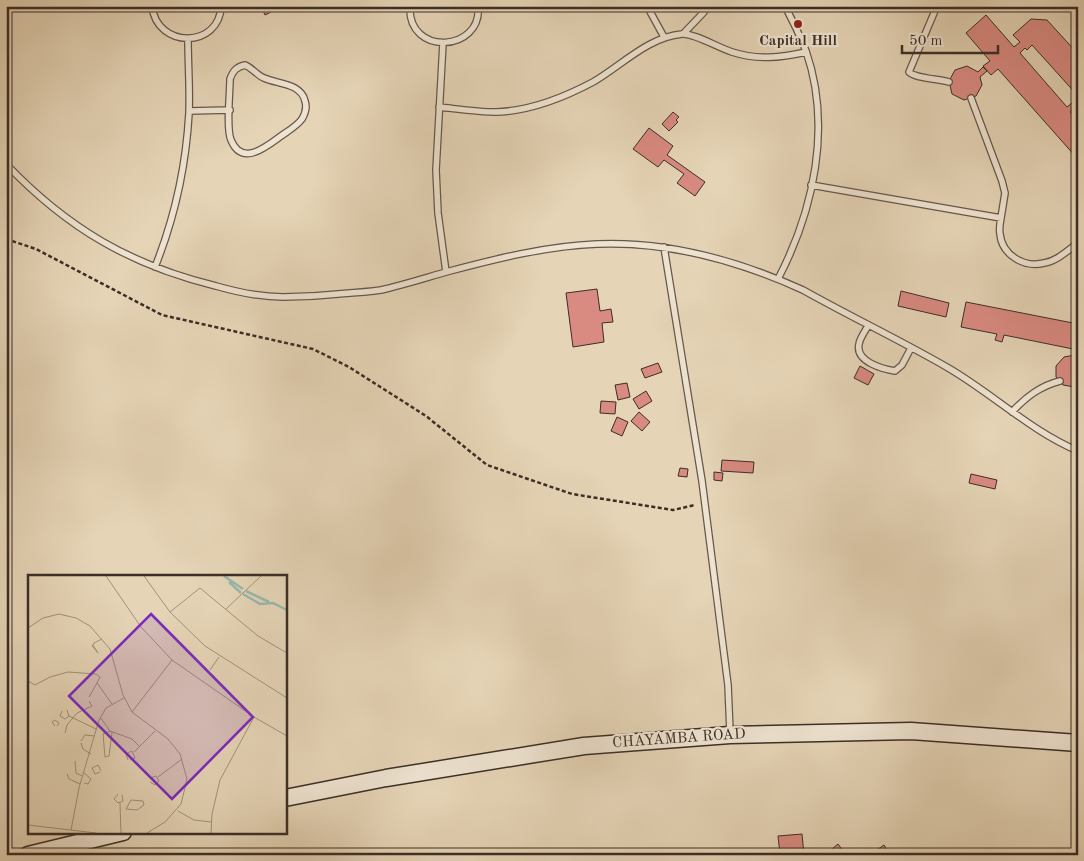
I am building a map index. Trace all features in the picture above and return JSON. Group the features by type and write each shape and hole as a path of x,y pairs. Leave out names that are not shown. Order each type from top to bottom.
{"main road":[{"name":"CHAYAMBA ROAD","path":"286,798 386,778 584,746 730,735 911,731 1078,743"},
{"path":"28,855 115,834"}],"lane":[{"path":"152,6 158,25 166,33 177,38 188,39 200,37 210,31 217,22 221,6"},
{"path":"410,6 412,22 419,33 430,41 443,44 456,41 468,34 475,23 478,6"},
{"path":"648,6 664,37"},
{"path":"684,33 704,12 706,6"},
{"path":"778,279 792,253 803,223 812,185 819,132 814,85 806,52 786,6"},
{"path":"937,6 908,72 914,76 931,77 949,82"},
{"path":"439,108 496,112 524,109 561,98 593,81 664,37 684,33 731,52 748,56 783,58 806,52"},
{"path":"155,267 175,210 183,169 189,111 188,39"},
{"path":"443,44 436,170 438,213 446,272"},
{"path":"245,65 263,77 290,86 300,92 305,100 306,110 302,119 296,125 264,149 254,153 243,153 235,147 230,138 230,110 230,79 233,70 245,65"},
{"path":"971,98 1002,181 1004,193 1000,232 1001,241 1005,248 1019,262 1044,264 1058,258 1078,243"},
{"path":"189,111 230,110"},
{"path":"6,164 50,206 119,252 190,280 237,291 282,297 379,290 501,259 570,246 636,243 698,254 778,279 802,290 950,369 1038,430 1078,451"},
{"path":"812,185 1001,218"},
{"path":"664,247 704,503 728,685 730,735"},
{"path":"868,326 859,345 860,354 867,361 884,369 895,371 902,365 911,348"},
{"path":"1012,412 1033,392 1060,381"}],"path":[{"path":"6,239 36,249 162,315 313,349 349,367 426,416 487,465 580,495 674,510 704,503"}],"building":[{"path":"261,6 283,6 265,15"},
{"path":"986,15 1014,47 1020,42 1013,35 1031,19 1047,20 1078,54 1078,96 1032,45 1020,53 1067,107 1078,98 1078,108 1076,106 1070,112 1078,120 1078,156 1076,157 998,69 991,75 983,66 990,61 966,33"},
{"path":"967,66 978,72 983,67 987,71 980,77 982,85 976,96 964,100 952,94 949,81 955,70"},
{"path":"673,112 679,117 676,120 678,122 669,131 662,124"},
{"path":"649,128 673,146 667,155 705,182 695,196 677,183 684,174 664,160 658,167 633,149"},
{"path":"597,289 600,311 611,309 613,322 602,323 604,342 573,347 566,293"},
{"path":"901,291 949,303 946,317 898,306"},
{"path":"966,302 1078,324 1078,350 1004,335 1002,342 995,340 997,334 961,327"},
{"path":"1075,355 1078,357 1078,385 1074,387 1063,385 1056,377 1056,366 1064,357"},
{"path":"658,363 662,372 645,378 641,369"},
{"path":"860,366 874,374 868,385 854,378"},
{"path":"627,383 630,397 618,400 615,385"},
{"path":"646,391 652,401 639,409 633,399"},
{"path":"601,401 616,402 615,414 600,413"},
{"path":"639,412 650,422 642,431 631,421"},
{"path":"617,417 628,422 622,436 611,431"},
{"path":"722,460 754,462 753,473 721,471"},
{"path":"680,468 688,469 687,477 678,476"},
{"path":"714,472 723,473 722,481 714,480"},
{"path":"971,474 997,480 995,489 969,483"},
{"path":"802,834 804,855 775,855 780,854 778,836"},
{"path":"838,844 846,855 837,855 832,849"},
{"path":"884,845 890,855 870,855"}],"place":[{"name":"Capital Hill","path":"798,24"}]}
